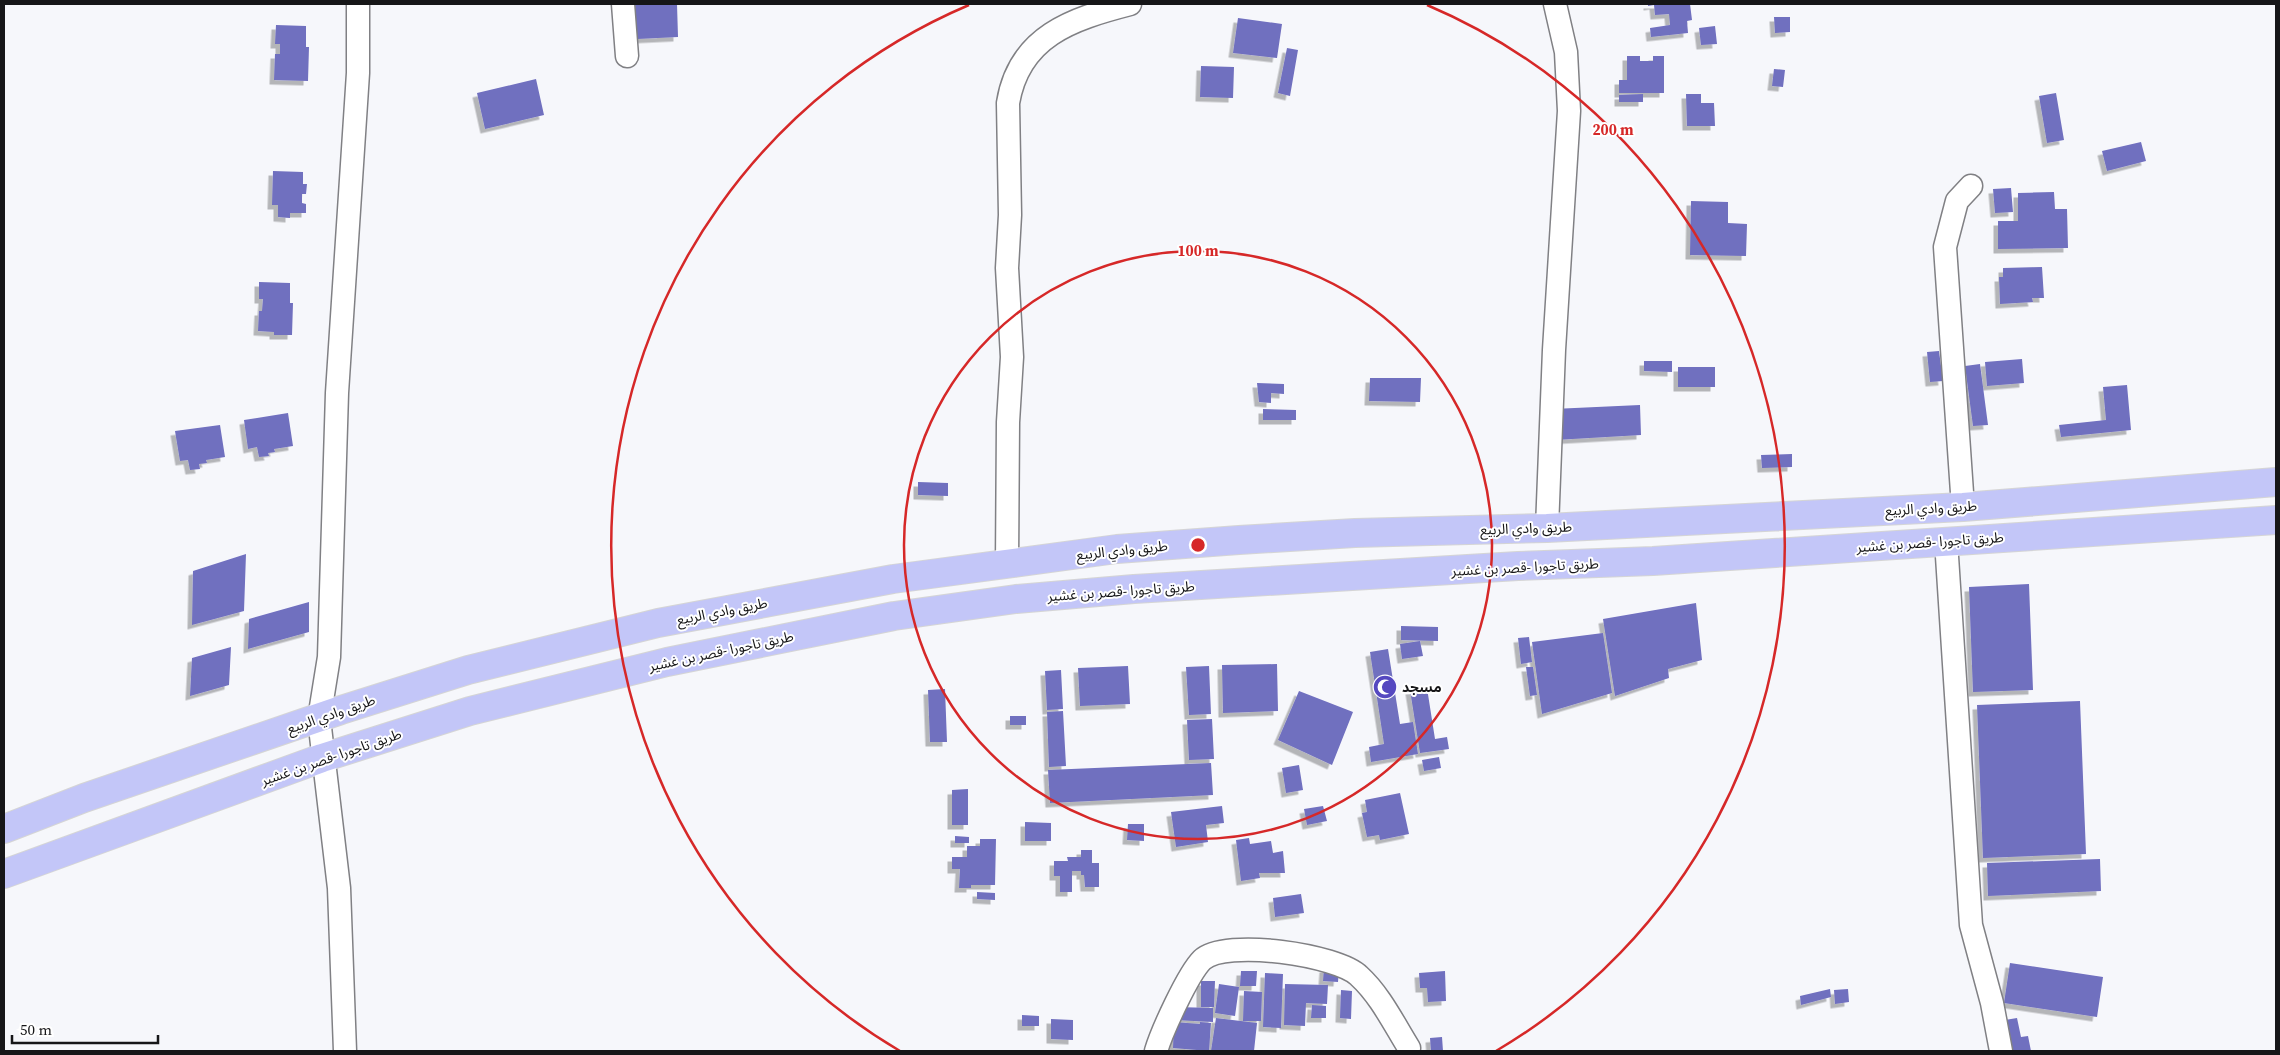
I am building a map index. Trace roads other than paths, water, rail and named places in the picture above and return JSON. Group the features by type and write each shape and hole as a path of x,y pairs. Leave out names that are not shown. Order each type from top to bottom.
{"highway":[{"name":"طريق وادي الربيع","path":"4,829 84,798 468,670 658,623 893,579 1117,549 1239,540 1355,533 1547,528 1963,507 2276,482"},
{"name":"طريق تاجورا -قصر بن غشير","path":"4,874 322,758 470,711 667,662 894,616 1006,600 1144,588 1518,566 1652,561 2276,520"}],"street":[{"path":"345,1051 339,888 322,758 319,719 330,657 337,393 358,73 358,4"},
{"path":"623,4 627,56"},
{"path":"1007,564 1008,422 1012,357 1007,268 1010,215 1008,103 1011,88 1028,54 1048,34 1105,10 1130,4"},
{"path":"1547,528 1554,350 1569,111 1566,52 1555,4"},
{"path":"1963,507 1945,247 1957,201 1971,186"},
{"path":"1946,541 1972,925 1992,1003 2001,1051"},
{"path":"1156,1051 1189,977 1204,958 1224,952 1252,949 1310,957 1340,964 1351,969 1373,991 1409,1048"}],"place":[{"name":"مسجد","path":"1385,687"}]}
